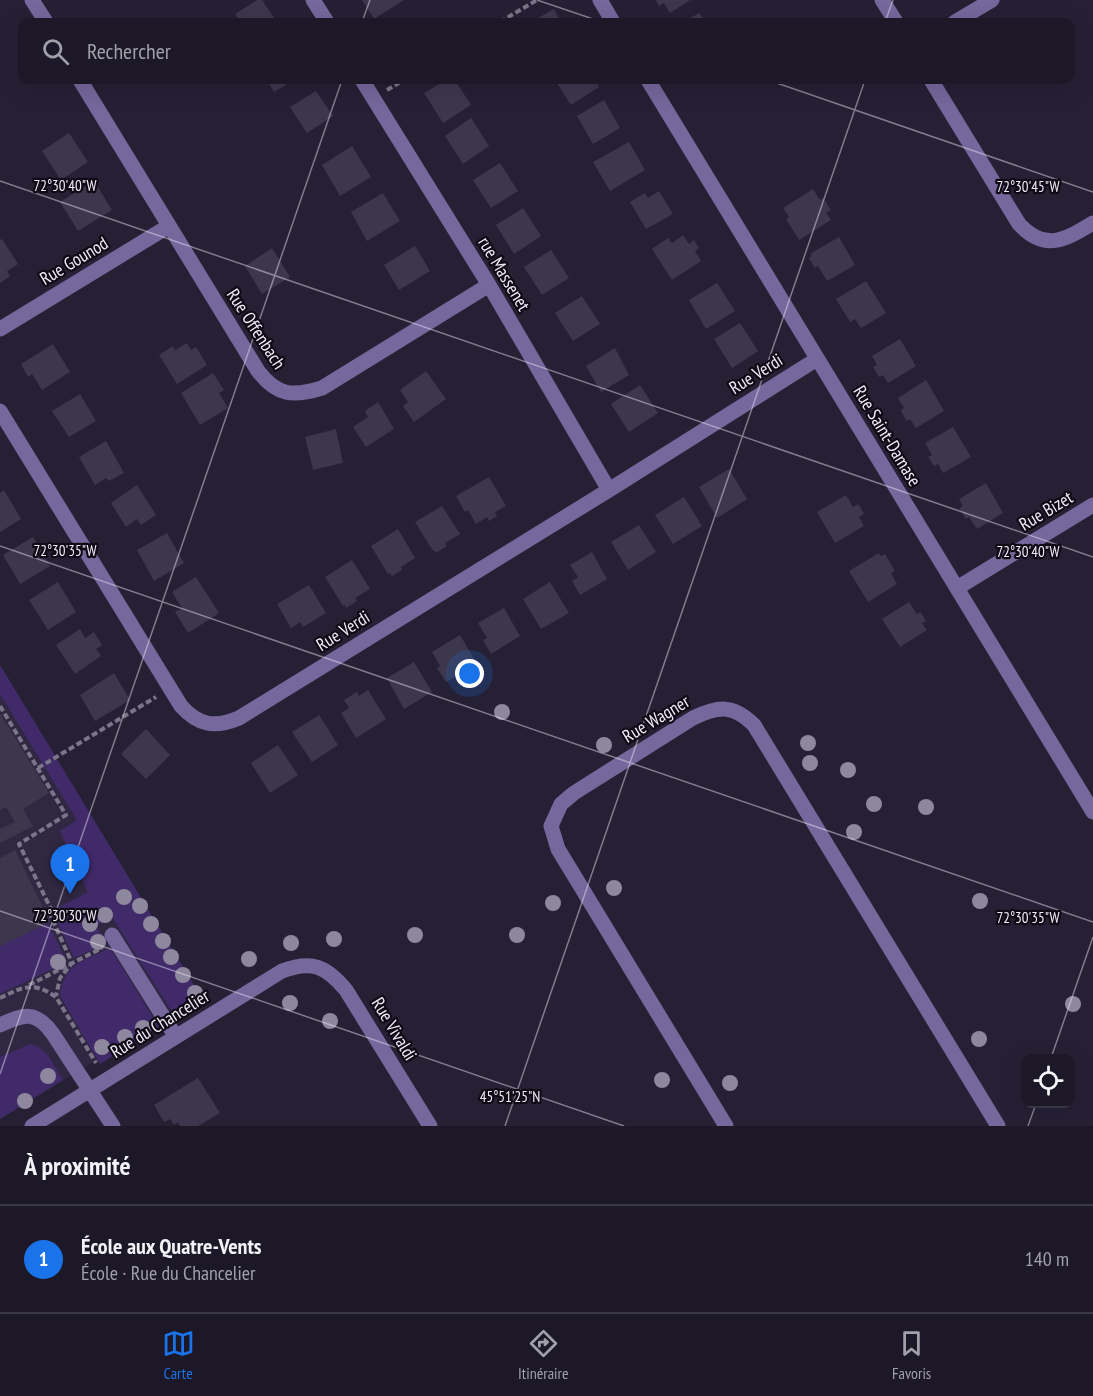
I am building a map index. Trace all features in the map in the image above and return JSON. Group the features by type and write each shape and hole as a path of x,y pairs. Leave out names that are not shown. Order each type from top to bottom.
{"street":[{"path":"32,0 43,18"},
{"path":"313,0 324,18"},
{"path":"600,0 611,18"},
{"path":"882,0 893,18"},
{"path":"962,18 992,0"},
{"name":"Rue Offenbach","path":"82,84 258,371 267,383 279,390 305,393 322,388 489,285"},
{"name":"rue Massenet","path":"364,84 489,285 609,490"},
{"name":"Rue Saint-Damase","path":"650,84 1093,812"},
{"path":"933,84 1019,224 1029,234 1042,240 1057,241 1093,223"},
{"name":"Rue Gounod","path":"0,329 169,226"},
{"name":"Rue Verdi","path":"0,411 182,706 199,721 212,725 224,724 239,718 817,359"},
{"name":"Rue Bizet","path":"957,588 1093,505"},
{"name":"Rue Wagner","path":"726,1126 558,849 551,826 561,804 574,793 693,718 705,712 725,708 740,714 754,725 998,1126"},
{"path":"110,940 176,1037"},
{"name":"Rue du Chancelier","path":"32,1126 282,971 312,965"},
{"name":"Rue Vivaldi","path":"312,965 326,970 346,990 430,1126"},
{"path":"0,1026 24,1015 38,1018 50,1028 112,1126"}],"path":[{"path":"507,18 537,0"},
{"path":"385,91 397,84"},
{"path":"38,768 157,696"},
{"path":"0,706 66,815 19,844 72,963"},
{"path":"25,987 110,940"},
{"path":"56,997 60,978 72,963"}],"shaded area":[{"path":"0,665 203,1000 100,1064 97,1060 0,1119"},
{"path":"0,665 203,1000 176,1018 112,917 96,926 107,943 74,958 52,911 88,892 60,831 77,820 0,694"},
{"path":"48,923 67,962 0,994 0,946"},
{"path":"110,948 159,1027 155,1030 152,1026 146,1031 148,1034 100,1064 60,996 66,976 76,964"},
{"path":"30,1044 46,1053 63,1080 0,1119 0,1057"}],"building":[{"path":"257,0 262,0 274,18 238,18 235,14"},
{"path":"362,0 404,0 376,18"},
{"path":"656,0 690,0 670,13 664,3 659,6"},
{"path":"554,9 559,18 538,18"},
{"path":"699,13 703,18 691,18"},
{"path":"269,84 287,84 274,92"},
{"path":"439,84 458,84 471,105 443,123 424,93"},
{"path":"558,84 597,84 599,87 571,105"},
{"path":"316,91 333,116 307,133 290,107"},
{"path":"604,100 620,128 593,144 577,116"},
{"path":"471,118 489,146 463,164 445,136"},
{"path":"69,133 88,162 61,180 42,151"},
{"path":"629,142 645,170 610,191 593,162"},
{"path":"352,146 371,177 340,196 322,165"},
{"path":"500,163 518,191 491,208 473,180"},
{"path":"94,181 112,210 78,231 60,202"},
{"path":"813,189 820,200 823,198 831,210 826,213 831,220 799,240 786,219 789,217 783,208"},
{"path":"659,191 673,214 646,229 630,202 645,193 648,198"},
{"path":"383,193 400,221 367,241 351,212"},
{"path":"523,208 541,236 514,254 496,225"},
{"path":"683,235 689,244 694,240 699,248 695,251 701,261 672,280 652,249 668,238 672,243"},
{"path":"839,237 855,265 827,281 818,266 815,268 809,258 812,256 810,254"},
{"path":"2,239 18,264 7,271 10,276 0,283 0,240"},
{"path":"415,246 430,271 399,290 384,265"},
{"path":"272,248 290,277 262,294 245,266"},
{"path":"551,250 569,278 542,295 524,267"},
{"path":"866,281 886,313 861,328 855,319 850,322 836,299"},
{"path":"717,283 735,311 706,329 689,300"},
{"path":"582,296 600,324 573,341 555,313"},
{"path":"740,323 758,351 732,368 714,339"},
{"path":"900,339 916,366 888,383 883,375 879,377 873,367 877,365 872,356"},
{"path":"187,343 191,350 196,347 207,365 177,384 159,355 173,346 175,350"},
{"path":"53,344 70,372 42,390 32,374 28,377 21,364"},
{"path":"615,348 629,375 601,392 586,366"},
{"path":"426,371 446,399 414,422 403,406 408,402 400,390"},
{"path":"213,373 224,390 219,393 228,408 200,425 181,393"},
{"path":"926,380 944,411 916,428 910,419 907,421 903,415 901,410 904,408 898,398"},
{"path":"640,385 658,413 629,432 611,404"},
{"path":"80,394 96,421 69,437 52,411"},
{"path":"378,402 394,429 366,447 353,427 368,417 365,411"},
{"path":"953,427 971,457 943,473 938,464 934,466 928,457 932,455 925,443"},
{"path":"336,429 343,463 313,470 305,437"},
{"path":"106,441 124,473 109,481 106,478 95,485 79,457"},
{"path":"729,469 747,499 717,518 699,487"},
{"path":"489,477 506,506 495,512 497,516 489,521 487,517 476,524 468,510 465,512 456,496"},
{"path":"986,483 1003,513 977,529 969,517 966,519 959,508 963,506 959,499"},
{"path":"137,485 156,515 141,525 137,519 126,527 111,503"},
{"path":"4,490 21,519 0,532 0,493"},
{"path":"846,495 853,507 858,504 861,508 864,514 859,517 864,526 835,543 817,512"},
{"path":"684,497 702,526 673,544 655,515"},
{"path":"442,506 460,534 445,543 447,546 436,553 415,522"},
{"path":"639,525 656,552 628,570 611,542"},
{"path":"398,529 415,558 392,576 388,574 371,546"},
{"path":"167,533 184,563 154,581 137,550"},
{"path":"33,537 50,566 20,584 3,555"},
{"path":"592,552 607,579 580,595 572,581 578,577 570,565"},
{"path":"879,553 881,556 885,554 895,571 891,573 897,584 868,602 849,571"},
{"path":"352,560 370,589 355,598 357,601 346,608 325,577"},
{"path":"196,577 219,613 188,633 175,612 182,608 172,592"},
{"path":"58,582 76,612 48,630 29,600"},
{"path":"550,582 569,613 541,629 523,599"},
{"path":"309,585 326,613 303,627 300,622 291,628 277,604"},
{"path":"909,602 917,614 920,612 923,616 926,621 922,623 927,630 900,647 882,619"},
{"path":"504,608 520,636 491,654 483,640 487,638 478,623"},
{"path":"80,629 85,638 94,632 102,645 96,649 101,656 75,674 56,645"},
{"path":"460,635 477,664 446,682 437,668 440,666 432,652"},
{"path":"414,662 432,692 404,709 387,678"},
{"path":"114,673 130,700 95,721 80,695"},
{"path":"368,690 386,719 356,738 341,713 349,708 344,700 357,692 359,696"},
{"path":"0,713 49,793 23,809 33,826 0,843 0,829 15,822 6,807 0,810"},
{"path":"319,715 338,745 312,762 292,732"},
{"path":"146,729 170,755 146,779 121,754"},
{"path":"278,745 298,775 270,793 251,763"},
{"path":"15,850 50,922 0,946 0,858"},
{"path":"198,1078 220,1113 198,1126 180,1126 178,1122 174,1125 170,1119 164,1122 154,1105"}],"place":[{"name":"École aux Quatre-Vents","path":"70,894"}]}
